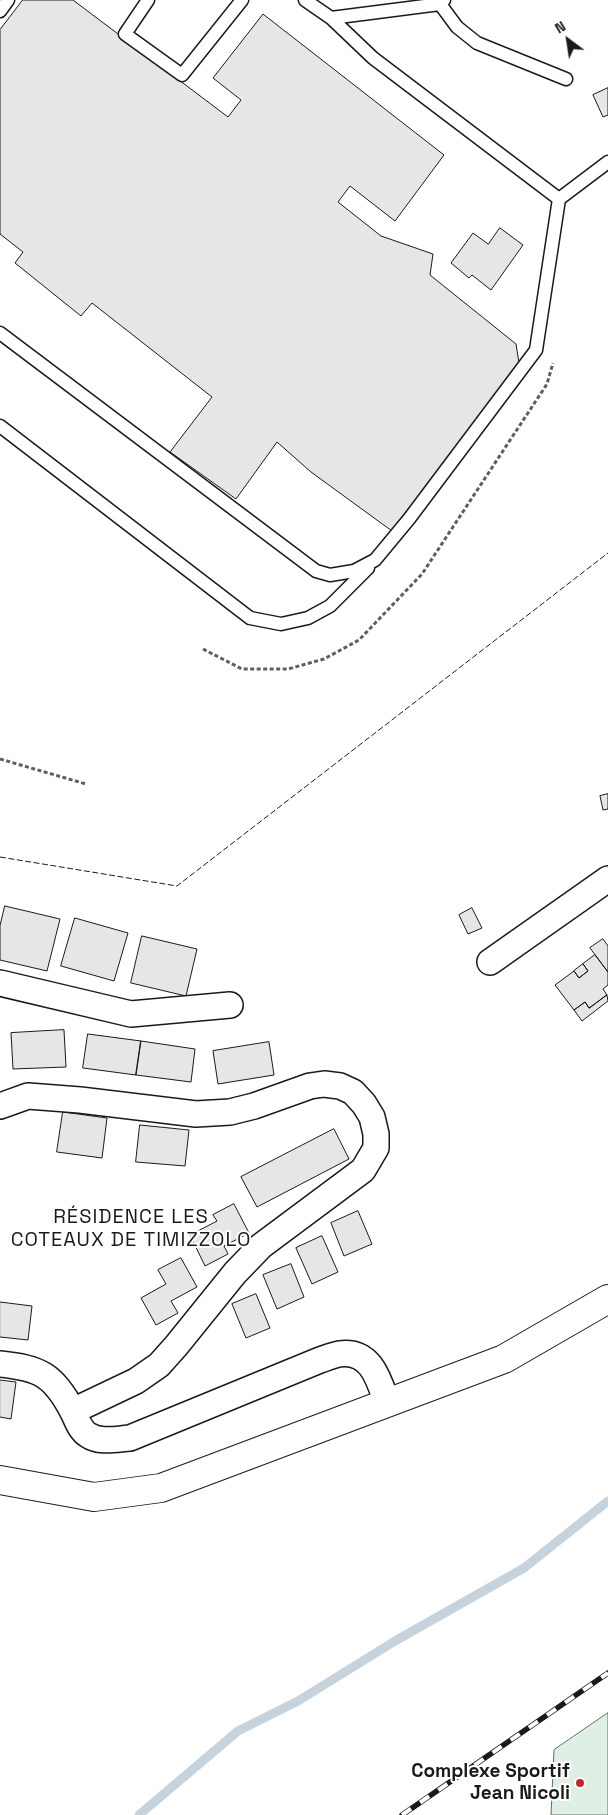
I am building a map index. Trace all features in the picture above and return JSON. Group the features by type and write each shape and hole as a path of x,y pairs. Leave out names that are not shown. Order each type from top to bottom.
{"main road":[{"path":"0,1480 94,1497 161,1488 504,1359 608,1299"}],"street":[{"path":"490,962 608,879"},
{"path":"0,983 131,1014 230,1005"},
{"path":"0,1106 28,1096 80,1100 196,1114 230,1112 254,1106 310,1086 324,1084 340,1086 352,1092 364,1104 372,1117 376,1134 376,1148 363,1170 261,1246 235,1273 159,1365 136,1381 73,1411"},
{"path":"0,1364 24,1366 40,1372 51,1379 86,1434 100,1440 130,1438 320,1360 339,1354 354,1354 366,1361 377,1373 387,1403"}],"lane":[{"path":"0,10 8,0"},
{"path":"148,0 125,34 182,75 242,0"},
{"path":"305,0 331,18 373,58 559,199"},
{"path":"331,18 442,2 457,27 476,43 566,79"},
{"path":"0,426 250,618 281,624 308,618 330,606 375,560 409,519 536,350 559,199 608,162"},
{"path":"0,334 316,571 330,575 354,571 375,560"}],"path":[{"path":"0,760 86,784"}],"green space":[{"name":"Complexe Sportif Jean Nicoli","path":"608,1713 608,1815 551,1815 554,1750"}],"building":[{"path":"23,0 73,0 228,117 241,100 213,78 263,14 444,155 395,221 350,186 338,202 381,236 433,254 430,275 516,344 519,363 392,531 311,472 277,442 236,499 170,452 212,397 92,303 81,316 15,263 23,252 0,234 0,30"},
{"path":"608,88 608,115 603,117 593,95"},
{"path":"500,228 523,245 491,290 472,275 469,278 451,263 473,233 488,244"},
{"path":"608,794 608,809 603,810 600,796"},
{"path":"5,906 60,919 47,971 0,960 0,926"},
{"path":"472,908 482,928 468,934 459,915"},
{"path":"75,918 128,933 114,981 61,966"},
{"path":"142,936 197,949 186,996 131,983"},
{"path":"603,939 608,946 608,972 590,948"},
{"path":"595,955 608,972 608,985 603,989 607,995 589,1008 585,1002 574,1010 555,985 574,971 579,978 588,971 583,964"},
{"path":"583,964 588,971 579,978 574,971"},
{"path":"607,995 608,1001 582,1021 574,1010 585,1002 589,1008"},
{"path":"64,1030 66,1067 13,1069 11,1033"},
{"path":"88,1034 141,1041 136,1075 83,1068"},
{"path":"141,1041 195,1049 191,1082 136,1075"},
{"path":"269,1042 274,1075 218,1084 213,1051"},
{"path":"63,1112 107,1118 102,1158 57,1152"},
{"path":"140,1125 189,1130 185,1166 136,1162"},
{"path":"334,1129 349,1159 257,1207 241,1177"},
{"path":"234,1204 249,1233 224,1246 228,1254 205,1266 190,1235 217,1221 213,1215"},
{"path":"358,1211 372,1244 344,1256 331,1223"},
{"path":"322,1236 338,1272 312,1284 296,1248"},
{"path":"181,1258 197,1287 171,1301 178,1313 156,1325 141,1298 166,1284 158,1270"},
{"path":"291,1264 304,1297 277,1309 263,1275"},
{"path":"256,1294 270,1328 246,1338 232,1304"},
{"path":"0,1302 32,1306 28,1340 0,1337"},
{"path":"0,1380 16,1382 11,1419 0,1417"}],"waterway":[{"path":"139,1815 238,1731 298,1701 395,1641 524,1568 608,1501"}],"railway":[{"path":"402,1815 608,1673"}],"fence":[{"path":"0,857 177,886 608,553"}],"place":[{"name":"Complexe Sportif Jean Nicoli","path":"580,1783"}],"district":[{"name":"RÉSIDENCE LES COTEAUX DE TIMIZZOLO","path":"131,1230"}]}
